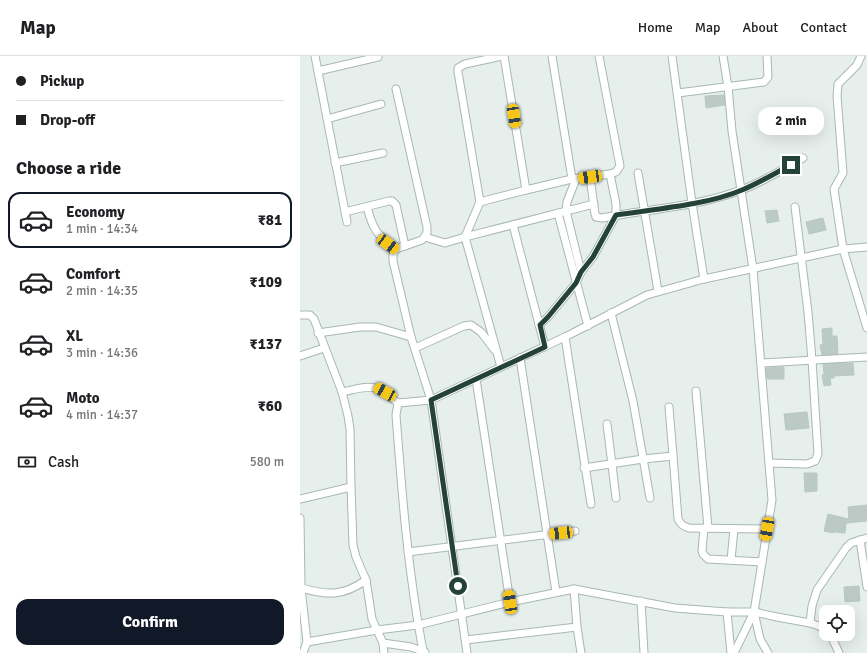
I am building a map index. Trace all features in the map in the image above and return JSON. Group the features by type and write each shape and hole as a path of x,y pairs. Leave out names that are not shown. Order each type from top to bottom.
{"street":[{"path":"315,56 347,222"},
{"path":"501,367 465,237 480,202 458,72 458,68 465,64 503,56 526,190"},
{"path":"552,56 574,179 567,202 566,211 581,272"},
{"path":"480,202 574,179 616,172 620,166 599,56"},
{"path":"672,56 704,279"},
{"path":"723,56 728,87 732,130 753,269 772,500 754,612 734,653"},
{"path":"678,93 764,82 768,77 767,56"},
{"path":"861,56 854,68 838,84 837,96 843,173 834,189 843,249 867,328"},
{"path":"318,72 378,57"},
{"path":"396,89 427,227 426,237"},
{"path":"327,119 381,104"},
{"path":"335,163 383,153"},
{"path":"590,177 595,214 599,218 720,197 742,190 803,158"},
{"path":"638,173 658,291"},
{"path":"540,325 576,283 581,272 593,257 616,215 616,204 610,174"},
{"path":"345,212 367,206 394,202 396,205 405,246"},
{"path":"426,237 445,243 594,204"},
{"path":"367,206 371,222 381,238 396,249"},
{"path":"769,463 807,464 812,463 817,459 812,360 794,208"},
{"path":"558,213 588,326"},
{"path":"514,225 545,347"},
{"path":"426,237 422,240 396,249 393,255 393,262 411,336 431,400 453,545 467,653"},
{"path":"342,392 376,387 385,392 398,403 431,400 545,347 647,295 658,291 704,279 843,249 867,247"},
{"path":"611,313 633,401 650,498"},
{"path":"300,315 310,315 314,319 318,333 342,392 348,416 350,429 353,545 356,557 366,580 372,619 383,643 384,653"},
{"path":"415,348 464,326 471,326 481,332 497,352"},
{"path":"318,333 360,327 376,327 411,336"},
{"path":"565,337 590,504"},
{"path":"300,356 324,348"},
{"path":"761,363 867,357"},
{"path":"520,358 556,592"},
{"path":"476,379 510,602"},
{"path":"696,391 706,528 703,554 708,558 762,562"},
{"path":"398,403 396,415 403,516 418,625 424,652"},
{"path":"669,407 678,518 680,524 689,528 767,529"},
{"path":"607,424 616,498"},
{"path":"584,468 673,456"},
{"path":"300,499 351,487"},
{"path":"300,518 301,588 307,642 303,653"},
{"path":"731,560 734,529"},
{"path":"408,552 453,545 575,531"},
{"path":"810,623 812,606 817,590 846,548 851,543 863,539 867,587"},
{"path":"301,588 323,593 346,592 354,589 366,580"},
{"path":"307,642 418,625 462,613 574,589 675,608 727,612 754,612 819,626"},
{"path":"574,589 577,628 581,653"},
{"path":"641,601 644,653"},
{"path":"727,612 731,653"},
{"path":"754,612 760,639 768,653"},
{"path":"466,640 577,628"},
{"path":"834,641 840,653"},
{"path":"383,643 411,647 424,652"}],"building":[{"path":"724,95 725,105 706,108 705,96"},
{"path":"777,210 779,221 767,223 765,211"},
{"path":"823,218 826,230 809,234 806,222"},
{"path":"832,328 832,336 837,336 838,354 822,355 820,345 823,344 822,329"},
{"path":"853,363 854,375 834,376 834,378 830,378 831,385 824,386 822,375 824,374 823,364"},
{"path":"784,367 784,379 767,379 766,368"},
{"path":"807,412 809,428 786,430 784,414"},
{"path":"804,473 817,473 817,491 805,492"},
{"path":"867,505 867,521 846,523 845,533 824,531 828,514 849,519 848,507"},
{"path":"859,586 860,601 845,602 844,587"}],"route":[{"path":"458,586 431,400 545,347 540,325 576,283 581,272 593,257 616,215 720,197 742,190 791,165"}]}
